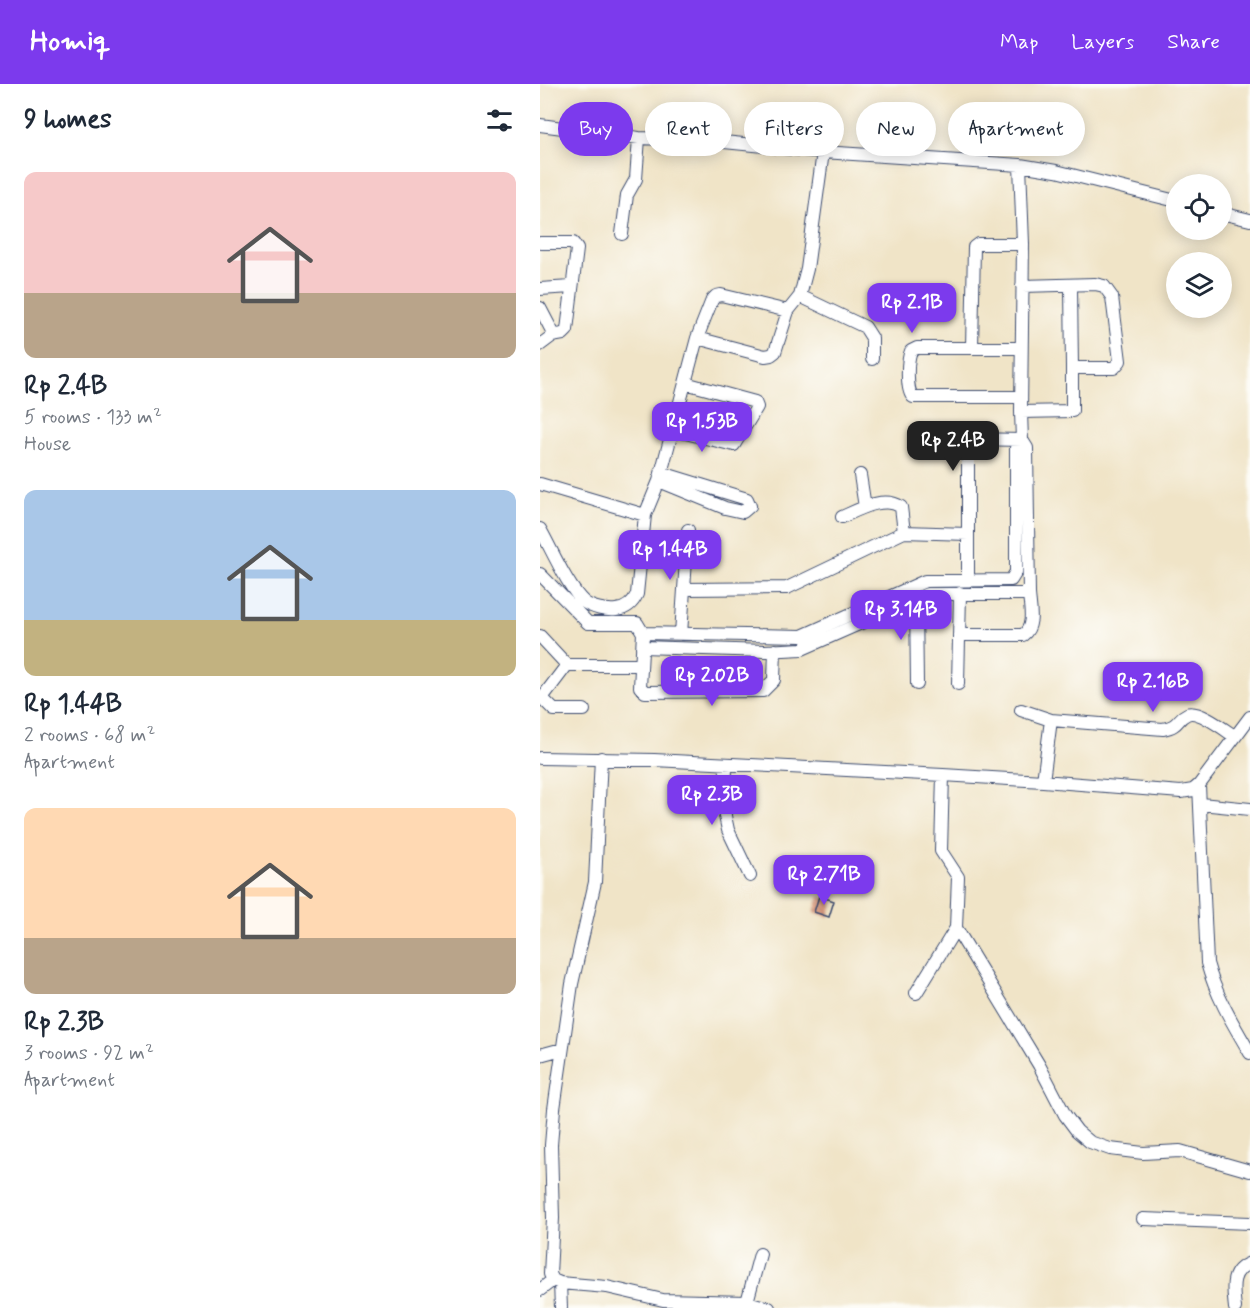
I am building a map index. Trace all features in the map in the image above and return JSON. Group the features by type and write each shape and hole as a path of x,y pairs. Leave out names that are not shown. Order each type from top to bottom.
{"street":[{"path":"540,125 639,138 744,144"},
{"path":"622,234 627,195 636,179 639,138"},
{"path":"844,153 1020,165 1056,171 1166,198"},
{"path":"697,338 765,356 775,352 788,311 800,296 812,239 817,156"},
{"path":"960,635 1023,635 1029,630 1031,624 1027,448 1022,440 1021,412 1023,244 1020,165"},
{"path":"1232,216 1250,220"},
{"path":"540,243 573,243 577,249 567,330 563,334 552,336 540,345"},
{"path":"972,348 974,247 978,244 1023,244"},
{"path":"1022,286 1100,285 1110,292 1120,361 1111,369 1072,368"},
{"path":"1021,412 1072,411 1071,286"},
{"path":"540,289 571,287"},
{"path":"540,529 573,588 585,603 601,609 613,610 624,608 635,599 645,515 660,477 697,338 712,300 716,296 721,296 788,311"},
{"path":"800,296 865,327 872,338 872,359"},
{"path":"540,308 552,331 552,336"},
{"path":"1021,348 914,349 909,357 909,394 916,398 1021,397"},
{"path":"673,430 734,445 757,407 755,402 685,383"},
{"path":"968,580 968,443 972,439 1022,440"},
{"path":"642,646 770,651 802,649 939,587 968,580 1008,581 1015,575 1016,448 1022,440"},
{"path":"860,475 865,507"},
{"path":"660,477 712,488 747,499 750,507 743,512 738,512 707,501 660,477"},
{"path":"540,484 645,515"},
{"path":"707,501 712,488"},
{"path":"842,517 865,507 895,503 900,507 904,532"},
{"path":"681,634 688,530"},
{"path":"685,589 787,588 904,532 968,534"},
{"path":"540,574 588,623 637,623 643,633 640,687 645,692 758,692 767,689 774,680 765,635"},
{"path":"643,633 802,636 925,581 960,593 1029,594"},
{"path":"958,684 960,593"},
{"path":"916,599 917,684"},
{"path":"540,636 567,665 641,665"},
{"path":"567,665 543,698 554,710 584,710"},
{"path":"1022,710 1052,720 1163,729 1173,727 1190,713 1198,714 1234,736"},
{"path":"540,758 601,758 943,775 1181,792 1193,790 1199,785 1250,717"},
{"path":"1043,781 1052,720"},
{"path":"561,1308 556,1282 550,1274 553,1218 551,1145 572,984 595,882 601,758"},
{"path":"726,765 725,816 728,830 750,876"},
{"path":"916,993 956,928 958,877 941,851 943,775"},
{"path":"1199,785 1207,963 1219,1000 1250,1053"},
{"path":"1201,804 1250,809"},
{"path":"956,928 1039,1065 1065,1115 1077,1131 1090,1142 1110,1149 1143,1153 1180,1151 1250,1171"},
{"path":"540,1055 562,1048"},
{"path":"1143,1219 1250,1223"},
{"path":"747,1302 760,1254"},
{"path":"1235,1308 1233,1279 1237,1270 1250,1263"},
{"path":"540,1290 556,1282 607,1287 663,1300 747,1302 769,1308"}],"building":[{"path":"819,896 834,901 829,917 814,912"}]}
